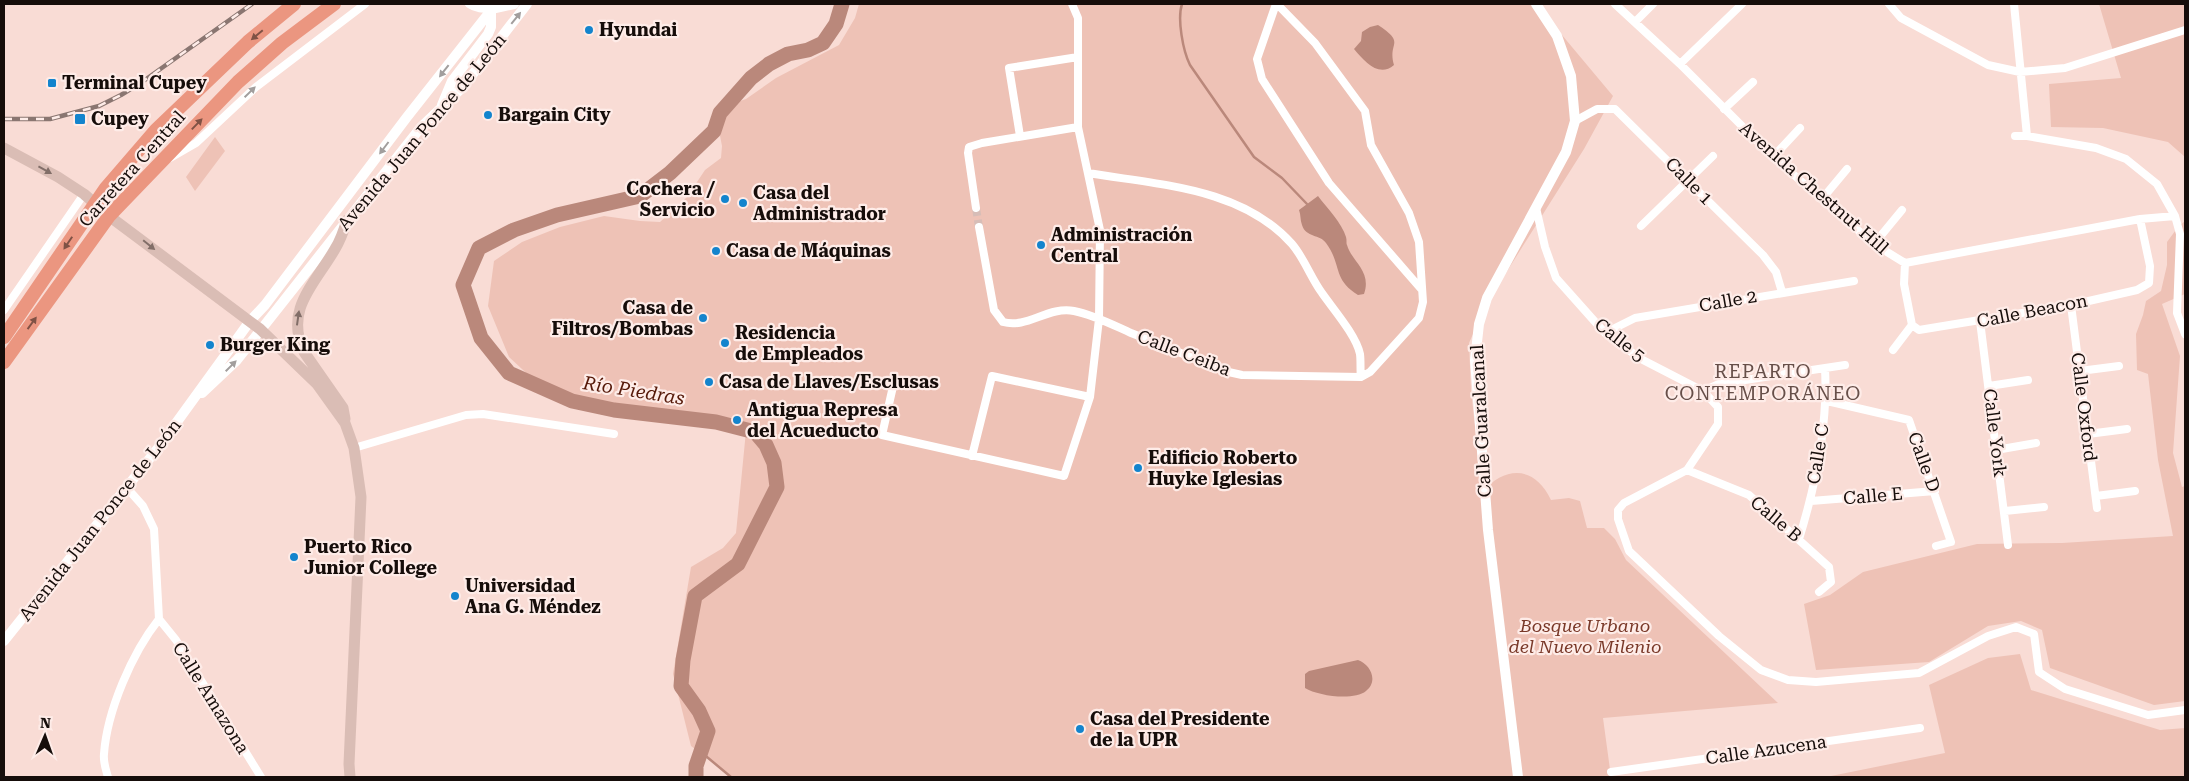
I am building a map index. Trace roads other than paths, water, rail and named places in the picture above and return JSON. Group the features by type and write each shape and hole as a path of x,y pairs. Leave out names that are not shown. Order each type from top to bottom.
{"highway":[{"name":"Carretera Central","path":"4,338 106,188 156,130 248,42 294,4"},
{"name":"Carretera Central","path":"4,362 109,216 238,82 282,43 334,4"}],"main road":[{"path":"4,148 58,177 84,194 109,216 260,329 316,384 345,423"},
{"path":"347,220 336,248 308,290 298,312 297,325 304,352 343,408 345,423 354,448 362,498 349,764 350,777"}],"street":[{"path":"158,166 196,144 256,87 365,4"},
{"path":"469,4 474,8 514,4"},
{"name":"Avenida Juan Ponce de León","path":"196,398 238,360 260,329 272,318 421,127 462,88 527,4"},
{"path":"894,382 882,435 1064,476 1090,397 1100,319 1100,230 1078,127 1078,18 1072,4"},
{"path":"1088,173 1199,192 1246,208 1293,245 1314,282 1352,338 1360,354 1361,377 1370,372 1419,318 1423,302 1419,242 1409,213 1371,145 1365,111 1315,43 1276,4 1257,58 1262,79 1329,183 1422,290"},
{"name":"Calle Guaralcanal","path":"1518,777 1488,530 1475,343 1487,298 1566,152 1575,121 1571,76 1557,36 1536,4"},
{"name":"Avenida Chestnut Hill","path":"1615,4 1680,64 1773,158 1874,244 1905,263 2140,219 2174,216"},
{"path":"1635,22 1653,4"},
{"path":"1680,64 1742,4"},
{"path":"1889,4 1901,18 1988,65 2020,72 2065,68 2185,30"},
{"path":"2014,4 2027,136"},
{"path":"439,110 452,81 488,34 491,27 492,6"},
{"name":"Avenida Juan Ponce de León","path":"4,641 196,398 250,321 265,305 492,6"},
{"path":"1020,136 1009,68 1078,57"},
{"path":"1724,109 1753,82"},
{"name":"Calle 1","path":"1575,121 1597,109 1614,109 1763,255 1776,272 1782,292"},
{"path":"976,208 968,153 969,147 1020,136 1078,127"},
{"path":"1773,158 1800,128"},
{"path":"2014,136 2027,136 2096,148 2126,159 2156,184 2174,216 2180,234 2177,313 2185,334"},
{"path":"1642,226 1713,156"},
{"path":"1822,199 1847,169"},
{"path":"4,310 84,194"},
{"name":"Calle 5","path":"1536,208 1545,247 1556,278 1605,333 1641,359 1703,391 1718,407 1718,424 1687,470"},
{"path":"1874,244 1902,210"},
{"name":"Calle Beacon","path":"1912,325 1919,330 1930,330 2071,305 2137,290 2149,283 2150,266 2140,219"},
{"name":"Calle Ceiba","path":"979,227 994,310 1003,322 1023,323 1036,317 1068,310 1100,319 1224,371 1242,374 1361,377"},
{"path":"1893,350 1912,325 1904,284 1905,263"},
{"name":"Calle 2","path":"1605,333 1635,318 1854,281"},
{"name":"Avenida Juan Ponce de León","path":"260,329 259,319 265,305"},
{"name":"Calle Oxford","path":"2071,305 2097,508"},
{"name":"Calle York","path":"1980,321 2008,545"},
{"path":"1703,391 1719,384 1844,365"},
{"path":"2080,371 2119,366"},
{"name":"Calle C","path":"1799,539 1811,501 1827,401 1825,368"},
{"path":"972,456 992,376 1090,397"},
{"path":"1988,386 2028,380"},
{"name":"Calle D","path":"1827,401 1909,420 1951,542 1936,546"},
{"path":"354,448 466,415 483,414 614,434"},
{"path":"2088,434 2127,429"},
{"path":"1996,450 2036,443"},
{"path":"1687,470 1624,503 1618,510 1618,519 1624,542 1629,551 1719,636 1761,670 1788,680 1816,682 1919,674 1988,636 2016,627 2034,634 2039,672 2065,689 2148,715 2185,710"},
{"name":"Calle B","path":"1687,470 1749,495 1829,566 1831,582 1818,592"},
{"path":"108,777 104,756 109,723 124,683 148,634 159,619 154,529 143,506 126,488"},
{"name":"Calle E","path":"1811,501 1935,491"},
{"path":"2096,496 2135,491"},
{"path":"2005,511 2044,507"},
{"name":"Calle Amazona","path":"159,619 176,640 261,777"},
{"path":"1909,720 1911,730"},
{"name":"Calle Azucena","path":"1611,772 1920,728"}],"waterway":[{"name":"Río Piedras","path":"696,777 696,766 708,731 699,711 681,686 683,660 695,596 738,564 777,487 774,463 766,445 755,432 716,422 614,410 572,401 509,373 481,338 463,285 479,248 514,230 557,215 640,196 670,173 714,131 720,113 751,78 769,64 788,54 808,50 823,43 836,24 842,4"},
{"path":"1182,4 1180,18 1182,35 1190,65 1254,157 1282,178 1307,204"},
{"path":"701,752 731,777"}],"tunnel":[{"path":"976,208 979,227"}],"railway":[{"path":"4,119 50,119 99,106 142,82 252,4"}],"place":[{"name":"Hyundai","path":"589,30"},
{"name":"Terminal Cupey","path":"52,83"},
{"name":"Bargain City","path":"488,115"},
{"name":"Cupey","path":"80,119"},
{"name":"Cochera / Servicio","path":"725,199"},
{"name":"Casa del Administrador","path":"743,203"},
{"name":"Administración Central","path":"1041,245"},
{"name":"Casa de Máquinas","path":"716,251"},
{"name":"Casa de Filtros/Bombas","path":"703,318"},
{"name":"Residencia de Empleados","path":"725,343"},
{"name":"Burger King","path":"210,345"},
{"name":"Casa de Llaves/Esclusas","path":"709,382"},
{"name":"Antigua Represa del Acueducto","path":"737,420"},
{"name":"Edificio Roberto Huyke Iglesias","path":"1138,468"},
{"name":"Puerto Rico Junior College","path":"294,557"},
{"name":"Universidad Ana G. Méndez","path":"455,596"},
{"name":"Casa del Presidente de la UPR","path":"1080,729"}],"district":[{"name":"REPARTO CONTEMPORÁNEO","path":"1763,382"}],"park label":[{"name":"Bosque Urbano del Nuevo Milenio","path":"1585,636"}]}
